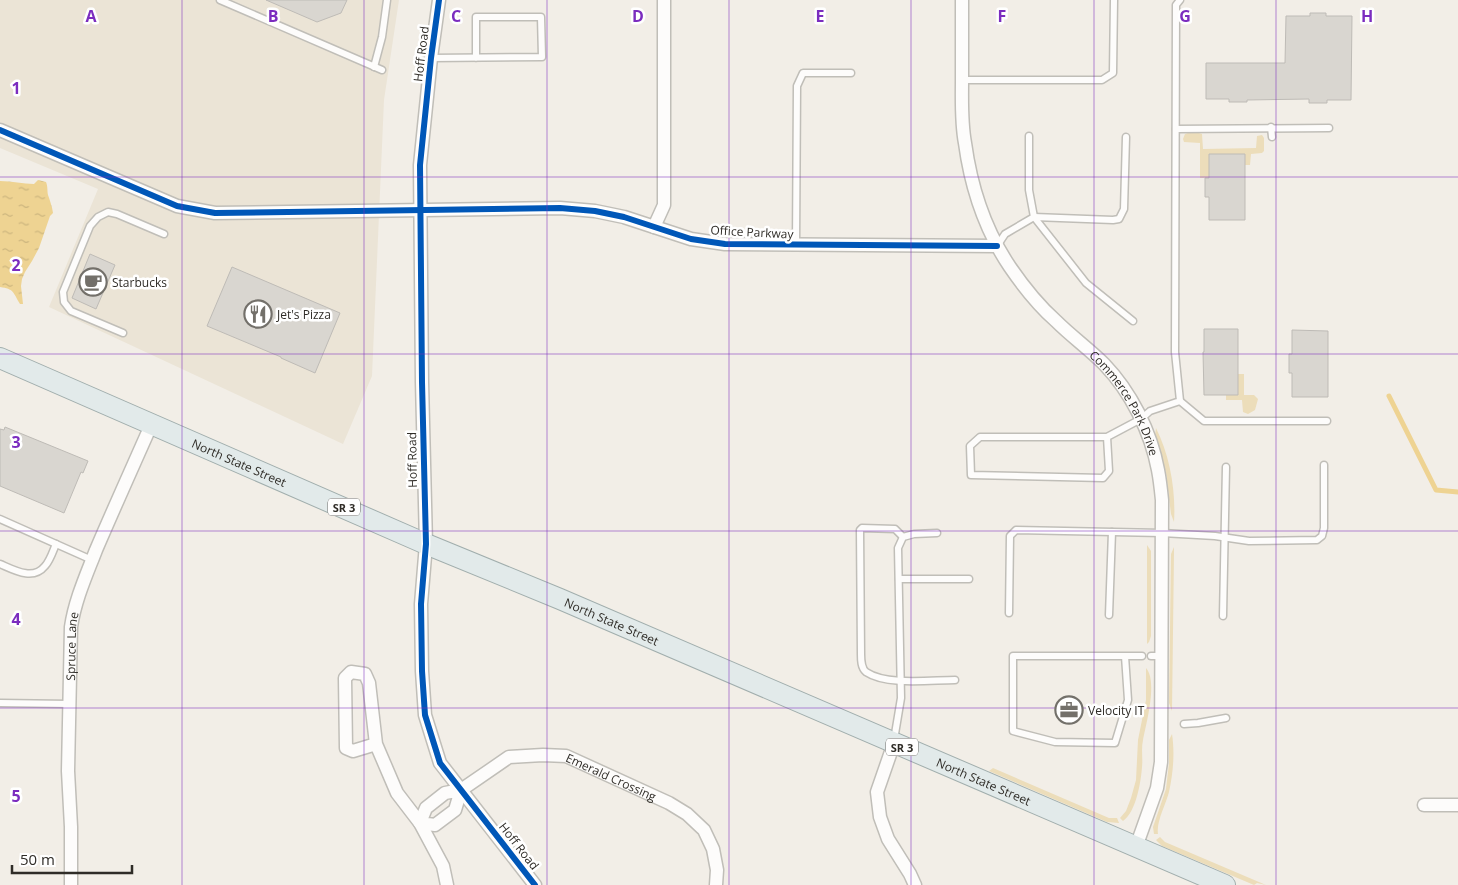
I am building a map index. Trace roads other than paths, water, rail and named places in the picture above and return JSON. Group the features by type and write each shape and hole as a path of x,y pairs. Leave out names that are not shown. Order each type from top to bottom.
{"main road":[{"name":"North State Street","path":"0,358 426,544 552,596 1225,885"}],"street":[{"name":"Hoff Road","path":"439,0 420,165 419,210 426,544 421,604 425,715 440,763 535,885"},
{"path":"654,228 664,205 664,0"},
{"name":"Commerce Park Drive","path":"962,0 962,112 964,142 971,178 984,216 997,246 1009,266 1031,295 1055,321 1105,365 1122,386 1149,436 1158,470 1162,500 1162,533 1156,656 1165,723 1157,788 1136,847"},
{"name":"Office Parkway","path":"0,130 177,206 215,213 560,208 624,217 691,239 725,244 997,246"},
{"name":"Spruce Lane","path":"72,885 72,826 68,771 71,627 74,608 92,560 152,424"},
{"path":"376,744 353,751 346,748 345,678 351,672 365,674 369,683 376,744 397,793 420,824 443,866 447,885"},
{"path":"894,743 877,792 880,817 888,839 915,885"},
{"name":"Emerald Crossing","path":"420,824 426,808 445,793 461,790 509,757 566,756 687,814 704,830 713,848 717,870 716,885"},
{"path":"420,824 435,824 455,810 461,790"},
{"path":"1424,805 1458,805"}],"lane":[{"path":"220,0 382,70"},
{"path":"374,67 382,37 387,0"},
{"path":"962,80 1102,80 1113,73 1114,0"},
{"path":"1180,0 1176,5 1175,352 1180,401 1204,421 1327,421"},
{"path":"431,58 476,58 542,57 542,17 476,17 476,58"},
{"path":"796,245 797,86 803,73 850,73"},
{"path":"1271,128 1272,138"},
{"path":"1176,129 1329,128"},
{"path":"1029,136 1029,190 1034,217 1086,283 1132,321"},
{"path":"997,246 1005,234 1034,217 1119,219 1124,209 1126,137"},
{"path":"123,333 71,311 64,302 63,292 83,242 90,226 98,217 108,212 164,234"},
{"path":"1107,437 1108,471 1103,478 971,474 970,446 980,437 1107,437 1140,419 1150,411 1180,401"},
{"path":"1009,613 1010,536 1016,530 1162,533 1225,537 1249,541 1317,540 1322,536 1324,528 1324,465"},
{"path":"1223,616 1226,467"},
{"path":"0,519 92,560"},
{"path":"903,537 895,528 862,528 860,530 861,663 866,672 891,681 955,680"},
{"path":"1109,615 1112,532"},
{"path":"903,537 914,534 937,533"},
{"path":"894,743 901,698 898,548 903,537"},
{"path":"0,564 22,573 35,574 45,567 56,544"},
{"path":"899,580 969,579"},
{"path":"1125,656 1128,700 1115,742 1055,742 1013,731 1013,656 1125,656 1142,656"},
{"path":"0,703 70,704"},
{"path":"1184,724 1226,718"}],"water":[{"path":"38,180 46,182 53,213 50,216 39,248 22,279 23,304 20,304 13,292 0,287 0,181 34,184"}],"waterway":[{"path":"1389,396 1436,490 1458,492"}],"place":[{"name":"Starbucks","path":"93,282"},
{"name":"Jet's Pizza","path":"258,314"},
{"name":"Velocity IT","path":"1069,710"}]}
